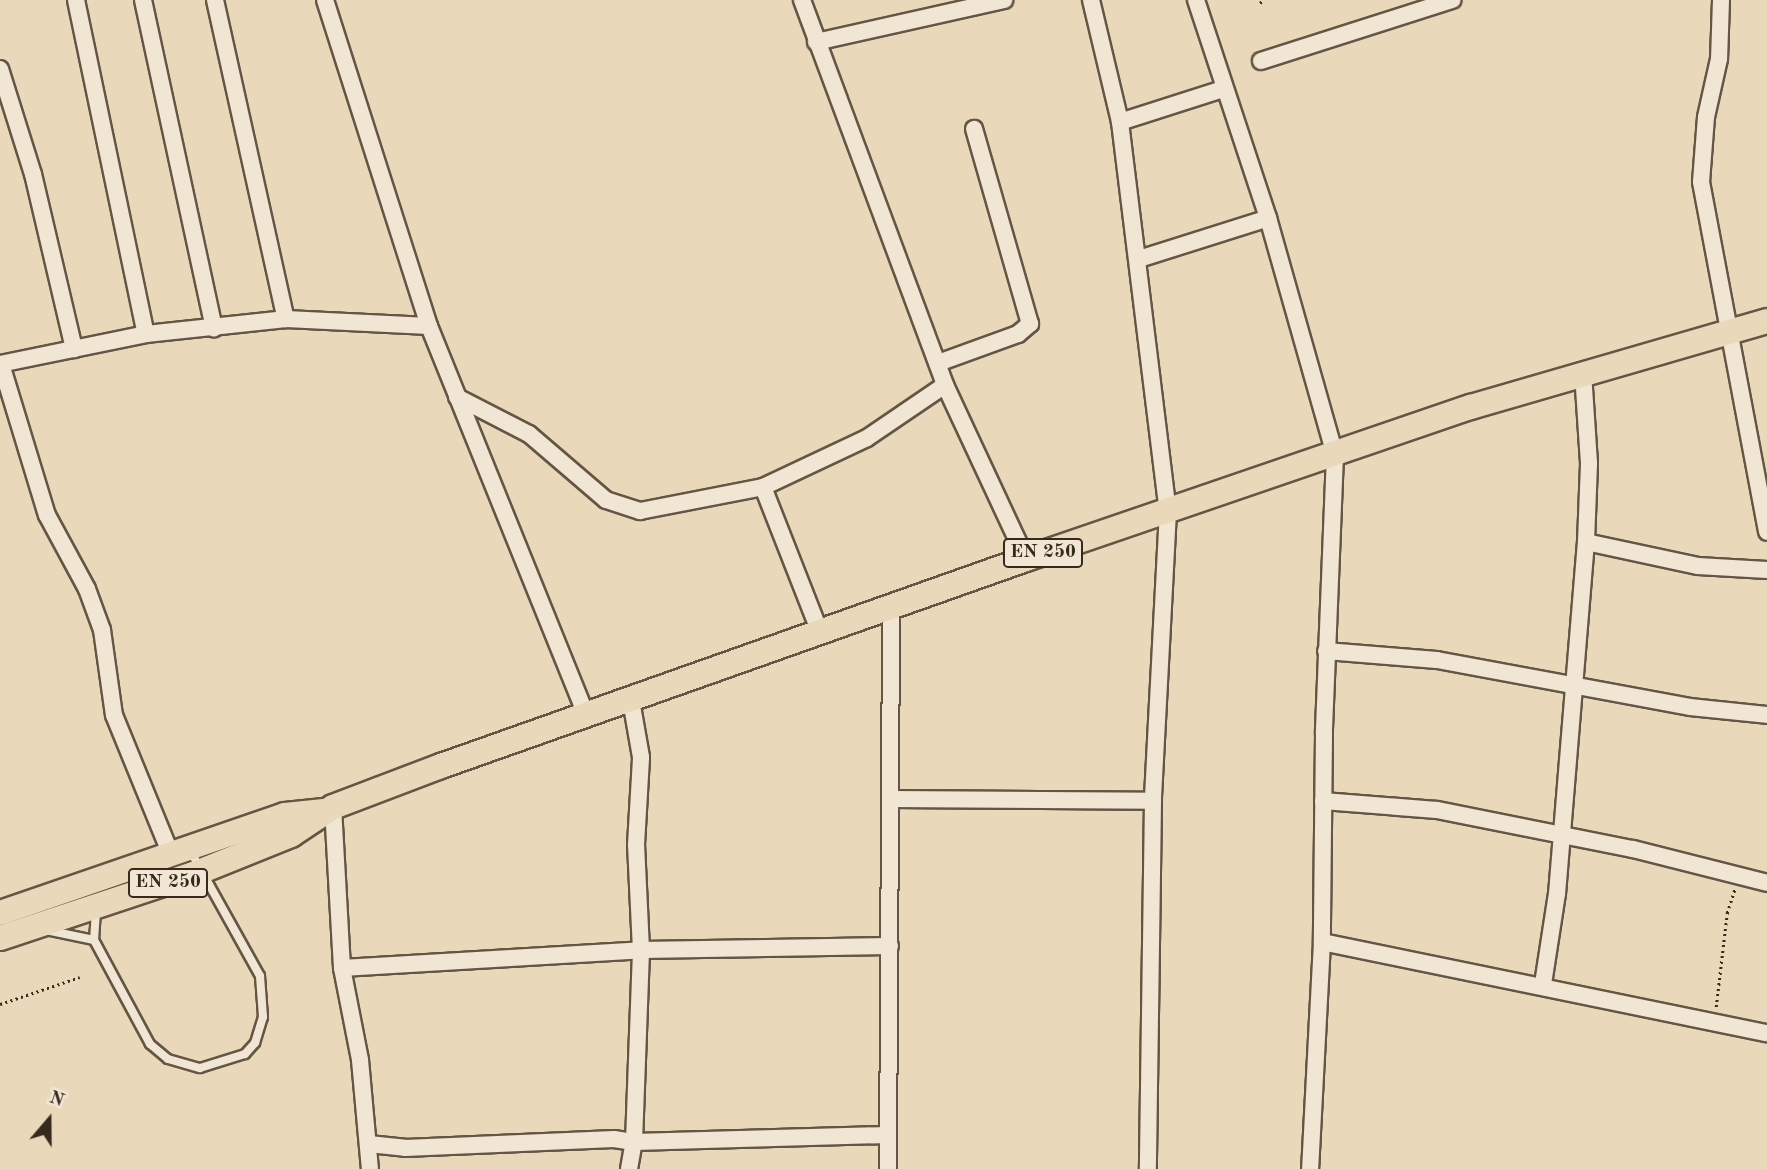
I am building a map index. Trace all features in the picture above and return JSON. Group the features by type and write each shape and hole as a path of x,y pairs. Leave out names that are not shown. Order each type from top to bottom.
{"main road":[{"name":"EN 250","path":"0,913 285,815 330,809 586,714 821,635 1168,510 1583,373 1767,321"},
{"name":"EN 250","path":"0,938 202,870 291,835 330,809"}],"street":[{"path":"76,0 146,334"},
{"path":"143,0 214,328"},
{"path":"215,0 286,319"},
{"path":"325,0 429,326 586,714"},
{"path":"802,0 945,385 1026,559"},
{"path":"816,42 1004,0"},
{"path":"1091,0 1119,122 1139,259 1168,510 1153,801 1148,1169"},
{"path":"1196,0 1223,89 1268,218 1335,455 1326,651 1322,942 1310,1169"},
{"path":"1261,61 1452,0"},
{"path":"1721,0 1719,58 1706,117 1701,183 1767,532"},
{"path":"0,69 33,174 74,349"},
{"path":"1119,122 1223,89"},
{"path":"938,363 1018,334 1030,324 974,130"},
{"path":"1139,259 1268,218"},
{"path":"180,851 114,715 102,630 87,589 47,515 1,364 146,334 286,319 429,326"},
{"path":"1543,984 1562,834 1572,686 1586,541 1589,463 1583,373"},
{"path":"457,397 529,434 606,500 640,511 763,487 867,438 945,385"},
{"path":"763,487 821,635"},
{"path":"1586,541 1698,566 1767,570"},
{"path":"888,1169 891,608"},
{"path":"1326,651 1437,660 1690,707 1767,715"},
{"path":"629,1169 634,1142 641,950 636,845 641,757 631,700"},
{"path":"890,799 1153,801"},
{"path":"1323,801 1437,810 1562,834 1767,883"},
{"path":"330,809 342,968 360,1060 370,1169"},
{"path":"1322,942 1543,984 1767,1033"},
{"path":"342,968 641,950 890,946"},
{"path":"369,1144 405,1149 614,1139 634,1142 888,1135"}],"lane":[{"path":"101,878 94,940 150,1044 168,1059 200,1068 245,1054 255,1043 263,1017 260,976 202,870 180,851"},
{"path":"33,927 94,940"}],"path":[{"path":"1713,1023 1727,913 1740,877"},
{"path":"0,1004 79,976"}]}
